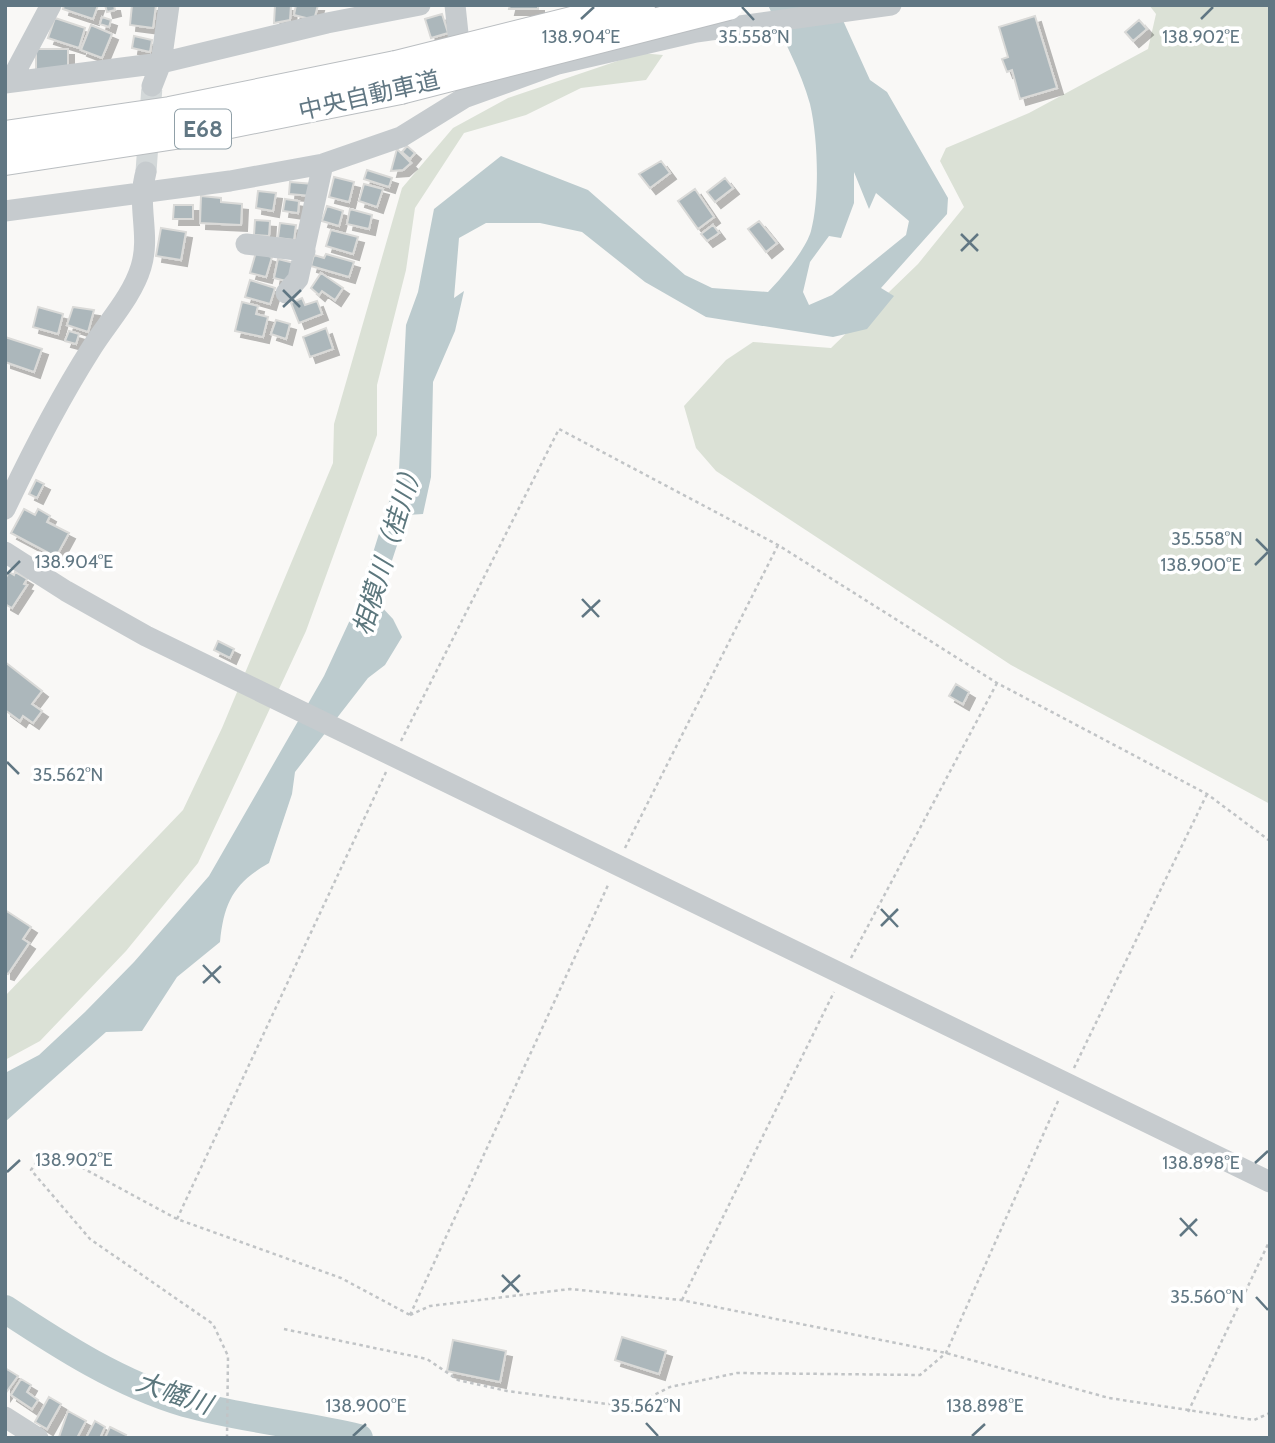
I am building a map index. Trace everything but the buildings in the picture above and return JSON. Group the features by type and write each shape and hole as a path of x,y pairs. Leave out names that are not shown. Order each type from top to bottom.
{"highway":[{"name":"中央自動車道","path":"5,136 398,78 640,5"},
{"name":"中央自動車道","path":"5,160 187,132 398,78 728,5"}],"street":[{"path":"8,82 51,5"},
{"path":"152,86 161,63 169,5"},
{"path":"8,82 161,63 348,12 420,5"},
{"path":"456,5 464,98"},
{"path":"5,211 143,182 323,164 401,137 464,98 558,64 696,32 891,5"},
{"path":"286,293 298,279 323,164"},
{"path":"5,509 49,418 130,290 141,267 145,238 143,182"},
{"path":"246,244 305,251"},
{"path":"5,552 66,591 146,636 1270,1182"},
{"path":"5,1417 38,1438"}],"path":[{"path":"177,1219 393,757 559,429 778,545 997,683 1207,794 1270,841"},
{"path":"411,1315 617,865 778,545"},
{"path":"681,1300 843,975 997,683"},
{"path":"284,1329 427,1359 458,1380 507,1391 607,1404 640,1402 670,1387 737,1373 920,1375 946,1353 1066,1083 1207,794"},
{"path":"227,1438 228,1356 213,1324 90,1239 31,1170 41,1156 53,1152 177,1219 341,1278 411,1315"},
{"path":"1188,1412 1270,1240"},
{"path":"411,1315 430,1306 570,1289 681,1300 946,1353 1109,1398 1254,1420 1270,1413"}],"shaded area":[{"path":"1149,5 1270,5 1270,804 1011,665 716,471 696,448 684,406 726,360 753,342 831,348 918,264 964,207 940,161 946,148 1029,113 1148,49 1156,14"},
{"path":"641,53 663,55 646,80 581,88 526,115 464,133 415,208 406,270 377,385 377,435 306,631 198,863 126,951 40,1041 5,1060 5,996 183,810 222,728 333,463 334,424 402,188 453,128 508,98"}],"water":[{"name":"相模川（桂川）","path":"768,5 836,5 870,80 887,92 948,198 947,214 881,288 894,296 867,329 833,337 706,317 645,282 582,232 540,223 486,223 459,238 454,298 464,291 455,331 433,382 431,477 423,514 407,515 378,603 393,619 402,637 385,665 368,678 295,772 292,794 269,863 247,878 233,895 224,916 220,942 177,977 142,1031 106,1032 5,1122 5,1073 39,1055 85,1012 134,962 209,876 324,676 356,607 399,470 406,325 418,292 434,209 501,156 588,190 685,275 712,288 768,292 804,246 814,217 817,185 813,118 806,92","holes":["854,172 869,209 876,193 909,221 906,235 832,295 809,305 803,292 810,262 829,236 841,238 854,203"]}],"waterway":[{"name":"大幡川","path":"5,1309 92,1363 161,1395 229,1413 359,1438"}],"tunnel":[{"path":"146,172 152,86"}]}
